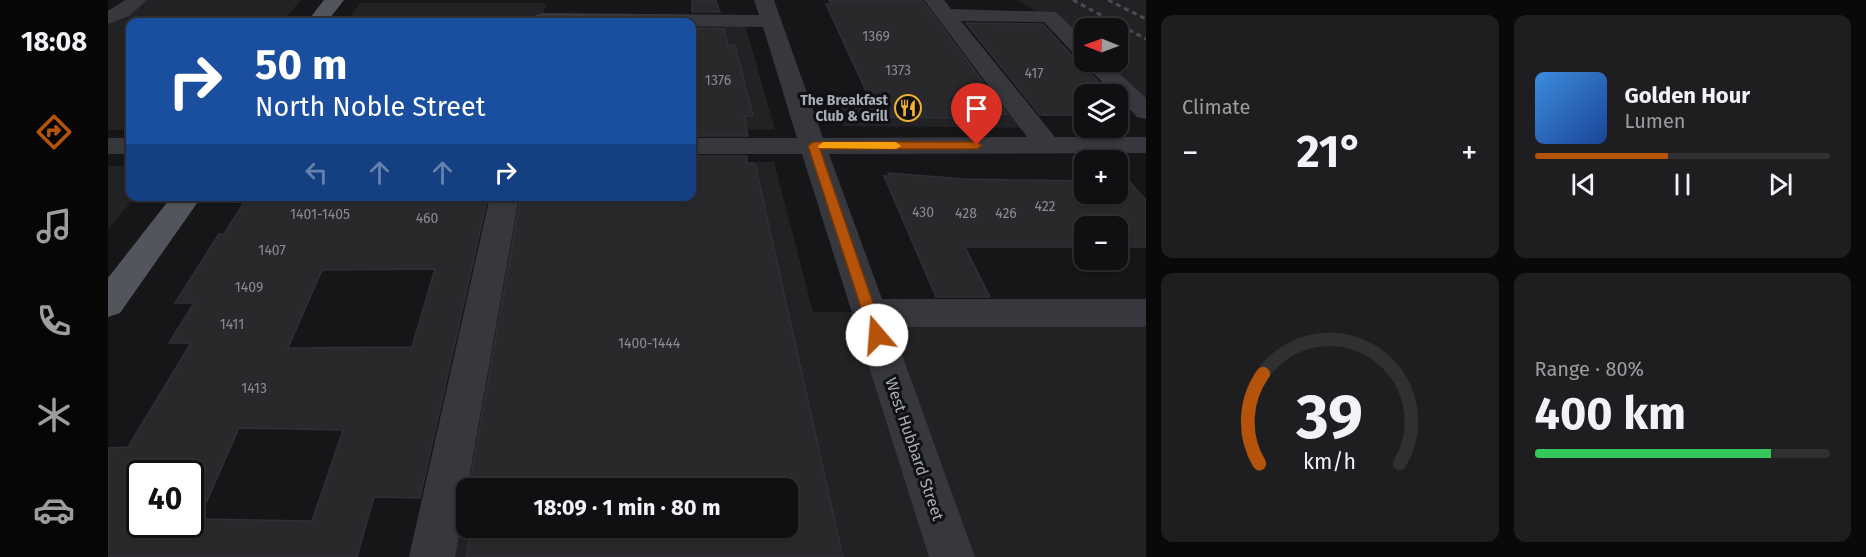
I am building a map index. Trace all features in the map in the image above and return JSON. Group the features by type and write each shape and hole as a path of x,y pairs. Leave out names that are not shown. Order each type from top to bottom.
{"main road":[{"path":"320,18 334,0"},
{"path":"108,303 184,201"}],"street":[{"path":"940,8 1049,16 1074,41"},
{"path":"940,8 1047,145"},
{"path":"544,14 767,11"},
{"name":"West Hubbard Street","path":"767,11 952,557"},
{"path":"1105,72 1146,112"},
{"path":"696,146 1146,145"},
{"path":"108,146 126,146"},
{"path":"432,557 504,201"},
{"path":"870,313 1146,313"}],"shaded area":[{"path":"137,0 301,0 285,18 126,18 126,130 108,130 108,18"},
{"path":"1017,0 1146,0 1146,112 1128,94 1128,84 1117,84 1105,72 1128,72 1128,18 1074,18 1074,36 1049,12 1037,12"},
{"path":"360,3 546,3 543,18 349,18"},
{"path":"696,20 744,21 775,130 696,129"},
{"path":"831,95 1010,97 1034,128 843,126"},
{"path":"696,162 774,162 813,312 1146,313 1146,557 432,557 504,201 696,201"},
{"path":"108,166 126,166 126,201 132,201 108,229"}],"building":[{"path":"692,0 716,0 720,12 692,12"},
{"path":"829,0 922,0 1007,114 961,114 963,118 878,117 826,4 831,4"},
{"path":"966,23 1043,24 1074,58 1074,72 1088,72 1101,84 1074,84 1074,115 1040,115"},
{"path":"696,28 724,29 728,45 735,45 753,116 744,116 748,136 696,136"},
{"path":"696,156 747,156 747,163 755,164 843,557 466,557 469,538 798,538 798,478 471,478 520,201 696,201"},
{"path":"888,173 964,179 1074,181 1074,204 1128,204 1129,181 1146,200 1146,247 1128,247 1128,216 1074,216 1074,247 965,247 990,297 936,297 884,176 889,176"},
{"path":"245,201 487,201 420,498 374,497 357,557 108,557 108,448 128,447 191,343 169,343 194,303 175,303 219,234 224,234","holes":["435,269 412,347 288,348 322,270","239,428 343,430 312,521 204,519 204,538 126,538 126,460 204,460 204,508"]}],"railway":[{"path":"1073,0 1146,39"},
{"path":"1108,0 1146,19"}],"slow traffic":[{"path":"823,146 896,146"}],"place":[{"name":"The Breakfast Club & Grill","path":"908,108"}],"route":[{"path":"877,335 813,146 977,145"}]}
